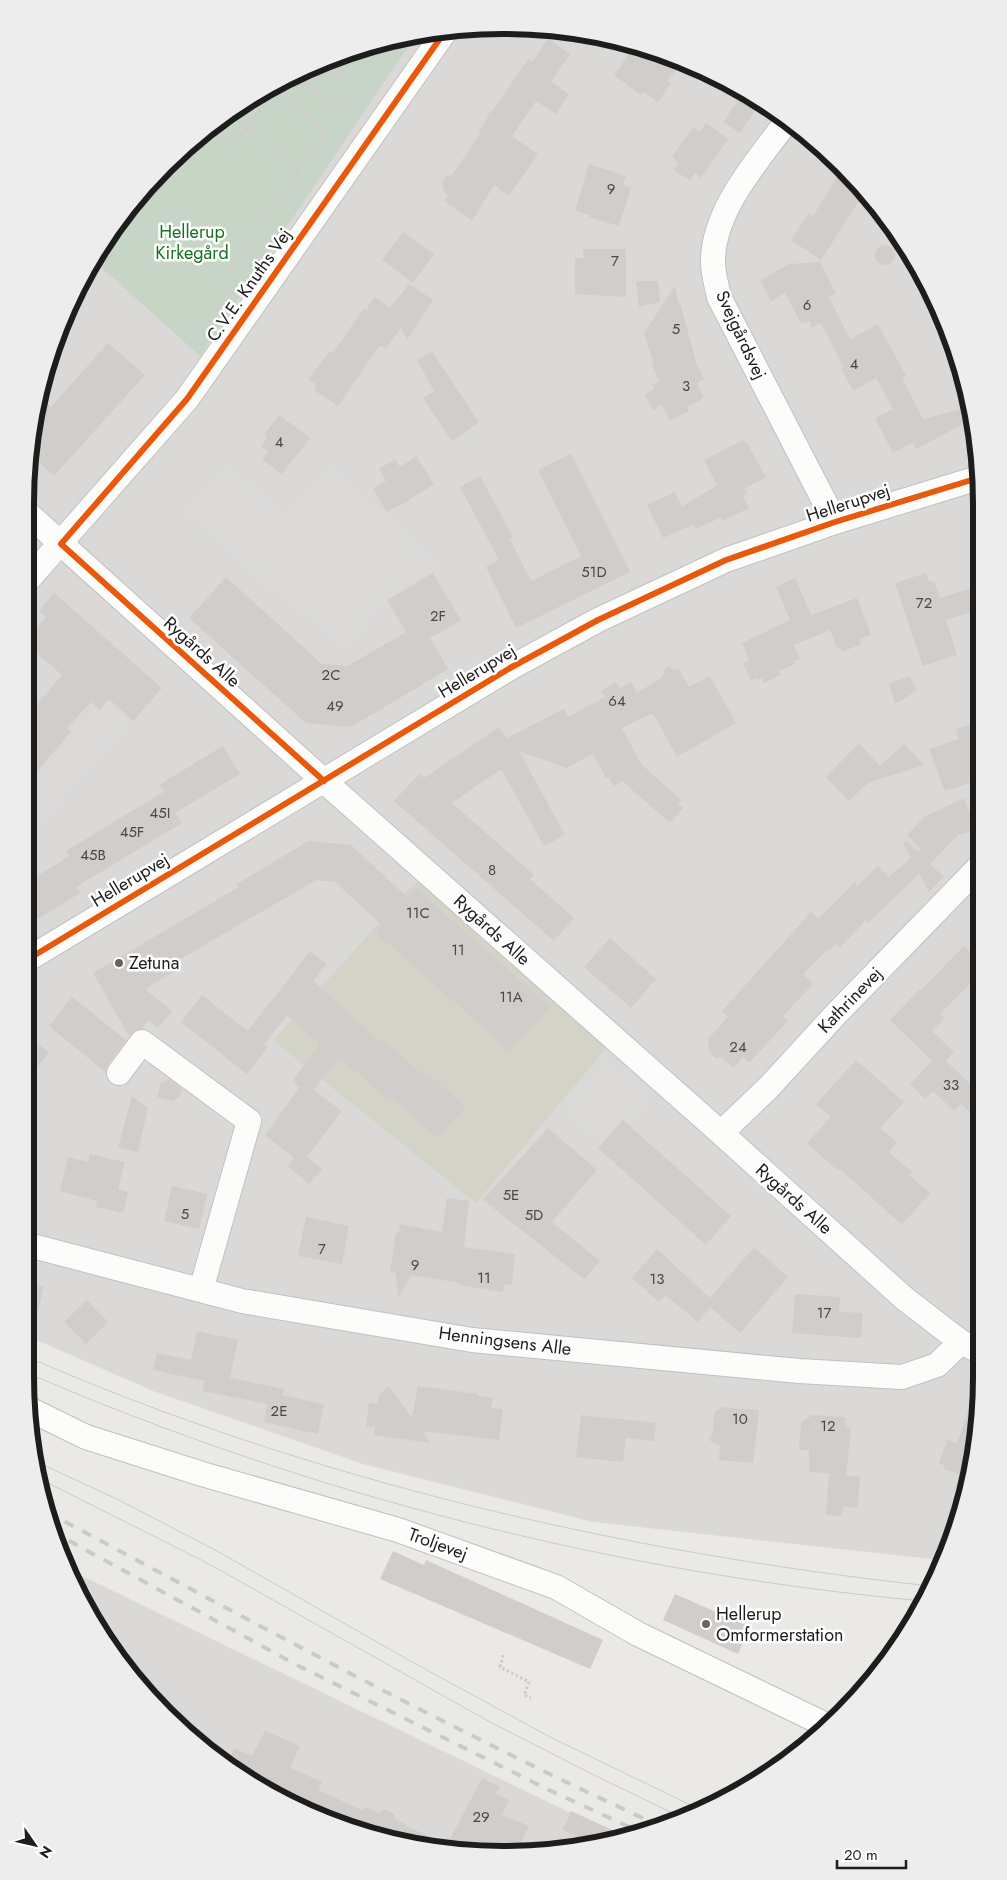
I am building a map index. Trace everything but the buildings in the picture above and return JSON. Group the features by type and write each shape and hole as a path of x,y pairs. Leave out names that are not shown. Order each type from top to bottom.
{"street":[{"name":"C.V.E. Knuths Vej","path":"34,573 187,399 440,38"},
{"name":"Svejgårdsvej","path":"783,127 731,199 717,232 713,263 718,297 835,522"},
{"name":"Hellerupvej","path":"34,956 510,668 598,620 726,560 835,522 972,480"},
{"name":"Rygårds Alle","path":"34,520 905,1299 971,1347"},
{"name":"Kathrinevej","path":"721,1133 769,1087 837,1013 973,873"},
{"path":"119,1073 142,1042 249,1121 201,1290"},
{"name":"Henningsens Alle","path":"34,1246 242,1301 472,1340 799,1371 902,1377 936,1365 971,1347"},
{"name":"Troljevej","path":"36,1413 86,1436 202,1474 398,1530 556,1587 638,1634 821,1723"}],"path":[{"path":"358,57 372,68"},
{"path":"221,280 355,91 327,69"},
{"path":"301,80 341,110"},
{"path":"278,92 326,131"},
{"path":"214,134 231,147 272,96"},
{"path":"246,128 299,171"},
{"path":"130,219 152,192"},
{"path":"503,1655 500,1667 529,1682 524,1695 531,1698"}],"shaded area":[{"path":"504,34 565,38 595,43 625,50 683,70 711,82 764,113 813,150 857,194 894,243 925,296 948,353 964,412 969,442 973,504 973,1376 969,1438 964,1468 957,1498 937,1556 936,1559 593,1522 363,1464 153,1391 34,1339 35,473 38,442 50,382 70,324 82,296 113,243 150,194 171,171 194,150 243,113 296,82 324,70 382,50 412,43 442,38"},
{"path":"331,465 437,568 384,599 346,646 257,575 187,511 230,467 283,518"},
{"path":"107,702 130,723 34,829 34,782"},
{"path":"417,881 609,1045 476,1203 273,1040"},
{"path":"607,1061 649,1098 607,1145 566,1108"},
{"path":"78,1574 612,1833 565,1842 534,1845 473,1845 442,1842 382,1830 353,1821 296,1798 243,1767 194,1730 171,1709 150,1686 113,1637"}],"green space":[{"name":"Hellerup Kirkegård","path":"406,44 407,48 200,356 99,266 113,243 150,194 171,171 194,150 243,113 296,82 324,70 353,59"}],"tram line":[{"path":"34,1360 134,1400 244,1440 356,1475 469,1505 583,1531 698,1553 924,1585"},
{"path":"34,1376 133,1416 242,1456 353,1491 466,1522 579,1549 693,1571 808,1588 916,1600"},
{"path":"42,1465 117,1499 217,1551 414,1663 550,1737 693,1806"},
{"path":"46,1482 209,1564 490,1722 674,1814"}],"railway":[{"path":"56,1517 427,1713 580,1789 651,1822"},
{"path":"63,1538 295,1664 549,1790 632,1828"}],"cycle path":[{"path":"324,781 61,544 187,399 440,38"},
{"path":"34,956 510,668 598,620 726,560 835,522 972,480"}],"place":[{"name":"Zetuna","path":"119,963"},
{"name":"Hellerup Omformerstation","path":"706,1624"}]}
